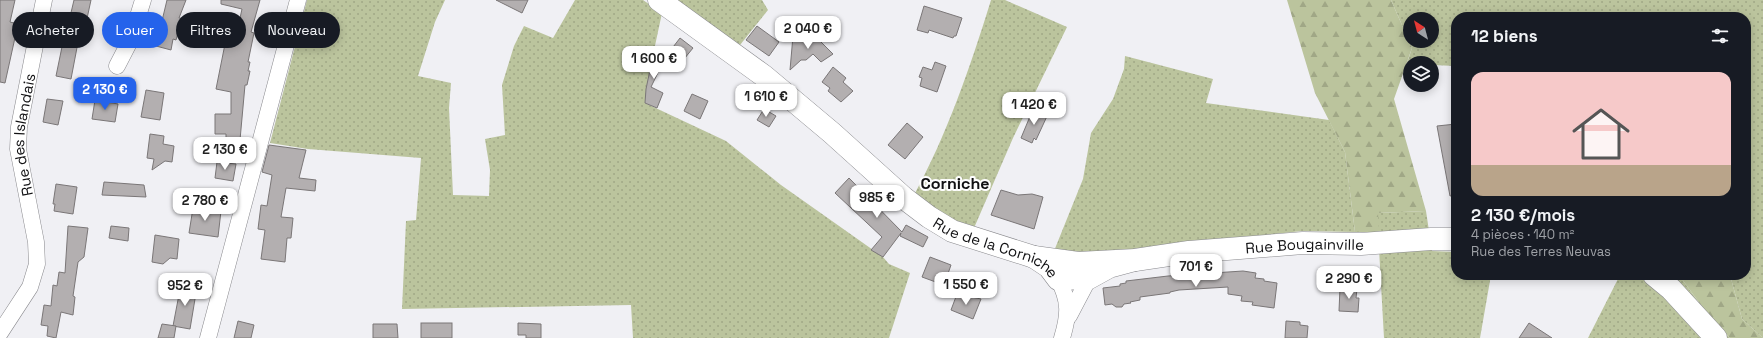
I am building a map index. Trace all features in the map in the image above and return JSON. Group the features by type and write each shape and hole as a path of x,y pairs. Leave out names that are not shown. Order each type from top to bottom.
{"street":[{"name":"Rue des Islandais","path":"0,333 30,287 36,264 36,242 18,149 19,127 44,0"},
{"path":"117,66 131,40 143,0"},
{"path":"208,338 298,0"},
{"name":"Rue de la Corniche","path":"660,0 764,76 832,133 904,198 929,217 952,231 1034,258 1049,267 1058,279 1067,299 1067,319 1062,338"},
{"name":"Rue Bougainville","path":"1034,258 1084,271 1135,260 1190,252 1303,243 1361,244 1451,239"},
{"path":"1058,279 1084,271"},
{"path":"1067,319 1084,271"},
{"path":"1660,280 1671,289 1716,338"}],"green space":[{"path":"307,0 445,0 435,22 418,76 451,83 449,108 453,195 489,196 490,170 485,139 505,135 502,85 514,46 524,26 553,38 575,0 643,0 662,13 650,69 645,103 726,141 781,185 883,257 889,264 910,273 889,338 633,338 631,305 402,309 406,221 416,220 421,158 308,149 270,143 295,48 340,48 340,12 304,12"},
{"path":"674,0 762,0 768,10 740,45"},
{"path":"991,0 1005,0 1067,27 1013,138 974,228 957,223 913,197 937,150 957,101"},
{"path":"1287,0 1391,0 1403,27 1403,48 1412,48 1409,56 1403,56 1403,74 1394,99 1426,211 1378,213 1379,232 1355,232 1345,152 1315,93"},
{"path":"1391,0 1763,0 1763,338 1742,319 1731,280 1751,280 1751,12 1451,12 1451,66 1439,65 1439,56 1409,56 1412,48 1439,48 1439,12 1403,12 1403,27"},
{"path":"1125,56 1213,79 1206,103 1329,120 1345,152 1355,232 1302,231 1088,255 1054,251 1083,179 1091,133 1113,99 1124,69"},
{"path":"1426,211 1432,251 1451,252 1451,280 1490,280 1480,338 1384,338 1377,213"},
{"path":"1617,280 1683,280 1714,323 1730,338 1588,338"},
{"path":"1683,280 1731,280 1742,319 1763,338 1730,338 1714,323"}],"building":[{"path":"0,0 15,0 10,22 12,22 13,48 5,83 0,82"},
{"path":"74,0 91,0 88,12 71,12"},
{"path":"167,0 186,0 181,12 176,12 176,40 173,39 171,50 164,48 168,48 168,12 164,12"},
{"path":"221,0 260,0 257,12 254,12 254,21 251,32 254,33 248,62 250,62 248,71 250,71 247,85 245,85 240,140 226,139 226,134 215,134 215,114 231,114 231,92 216,89 224,48 246,48 246,12 241,12 242,9 221,4"},
{"path":"496,0 528,0 522,13"},
{"path":"924,6 962,18 956,36 953,38 929,30 928,33 917,30"},
{"path":"757,26 779,42 769,56 746,40"},
{"path":"793,36 817,38 833,54 821,62 813,54 806,60 801,60 790,70"},
{"path":"680,38 693,48 680,64 667,55"},
{"path":"62,48 77,48 71,79 56,76"},
{"path":"654,51 667,54 651,87 663,93 657,108 645,103 646,89"},
{"path":"935,62 946,66 937,92 920,86 922,78 919,77 923,67 932,70"},
{"path":"833,67 846,78 843,82 853,91 841,102 828,91 830,88 822,82"},
{"path":"146,90 164,93 160,120 141,117"},
{"path":"692,94 708,101 700,119 684,111"},
{"path":"47,99 63,101 58,125 43,122"},
{"path":"95,100 118,104 115,122 92,119"},
{"path":"764,109 776,116 769,127 757,120"},
{"path":"1036,109 1048,114 1036,140 1034,138 1032,143 1021,138 1031,114 1033,115"},
{"path":"907,123 923,137 905,159 888,145"},
{"path":"1451,125 1451,196 1450,196 1437,126"},
{"path":"150,134 164,136 163,144 174,146 172,162 165,161 152,170 154,159 147,158"},
{"path":"269,145 306,150 299,178 316,180 315,191 286,188 281,217 293,218 291,238 287,238 285,262 261,259 265,230 258,229 261,205 267,206 272,175 262,172"},
{"path":"217,162 236,164 233,181 215,178"},
{"path":"849,178 902,232 906,225 928,237 923,247 900,236 901,233 883,257 871,250 882,237 835,193"},
{"path":"104,182 144,185 146,197 102,195"},
{"path":"56,184 77,187 73,214 54,211 55,204 53,204"},
{"path":"1001,190 1018,195 1032,194 1043,197 1034,229 991,215"},
{"path":"193,208 221,211 218,237 189,233"},
{"path":"68,226 88,228 84,257 78,262 73,296 75,297 73,315 61,312 56,338 47,336 48,326 41,325 44,305 51,306 53,285 57,286 59,272 65,273"},
{"path":"111,226 129,228 128,241 109,238"},
{"path":"155,235 179,239 177,259 170,258 163,264 152,262"},
{"path":"930,257 951,265 944,285 922,277"},
{"path":"1243,271 1256,273 1255,278 1277,283 1274,308 1252,305 1253,302 1241,301 1242,296 1228,294 1228,287 1179,290 1170,293 1140,297 1140,300 1124,304 1122,307 1116,307 1112,304 1105,305 1103,288 1120,286 1120,284 1126,283 1126,281 1168,276"},
{"path":"181,284 197,287 190,329 173,326"},
{"path":"1340,288 1357,289 1356,298 1359,298 1358,312 1339,311"},
{"path":"957,294 981,299 973,319 951,310"},
{"path":"238,321 254,325 251,338 234,338"},
{"path":"1286,321 1300,322 1300,325 1308,326 1307,338 1285,338"},
{"path":"421,323 452,323 452,338 421,338"},
{"path":"518,323 541,324 541,338 526,338 526,335 518,335"},
{"path":"1529,323 1552,338 1519,338"},
{"path":"162,324 176,326 174,338 158,338"},
{"path":"373,324 397,324 398,338 373,338"}],"district":[{"name":"Corniche","path":"955,183"}]}
